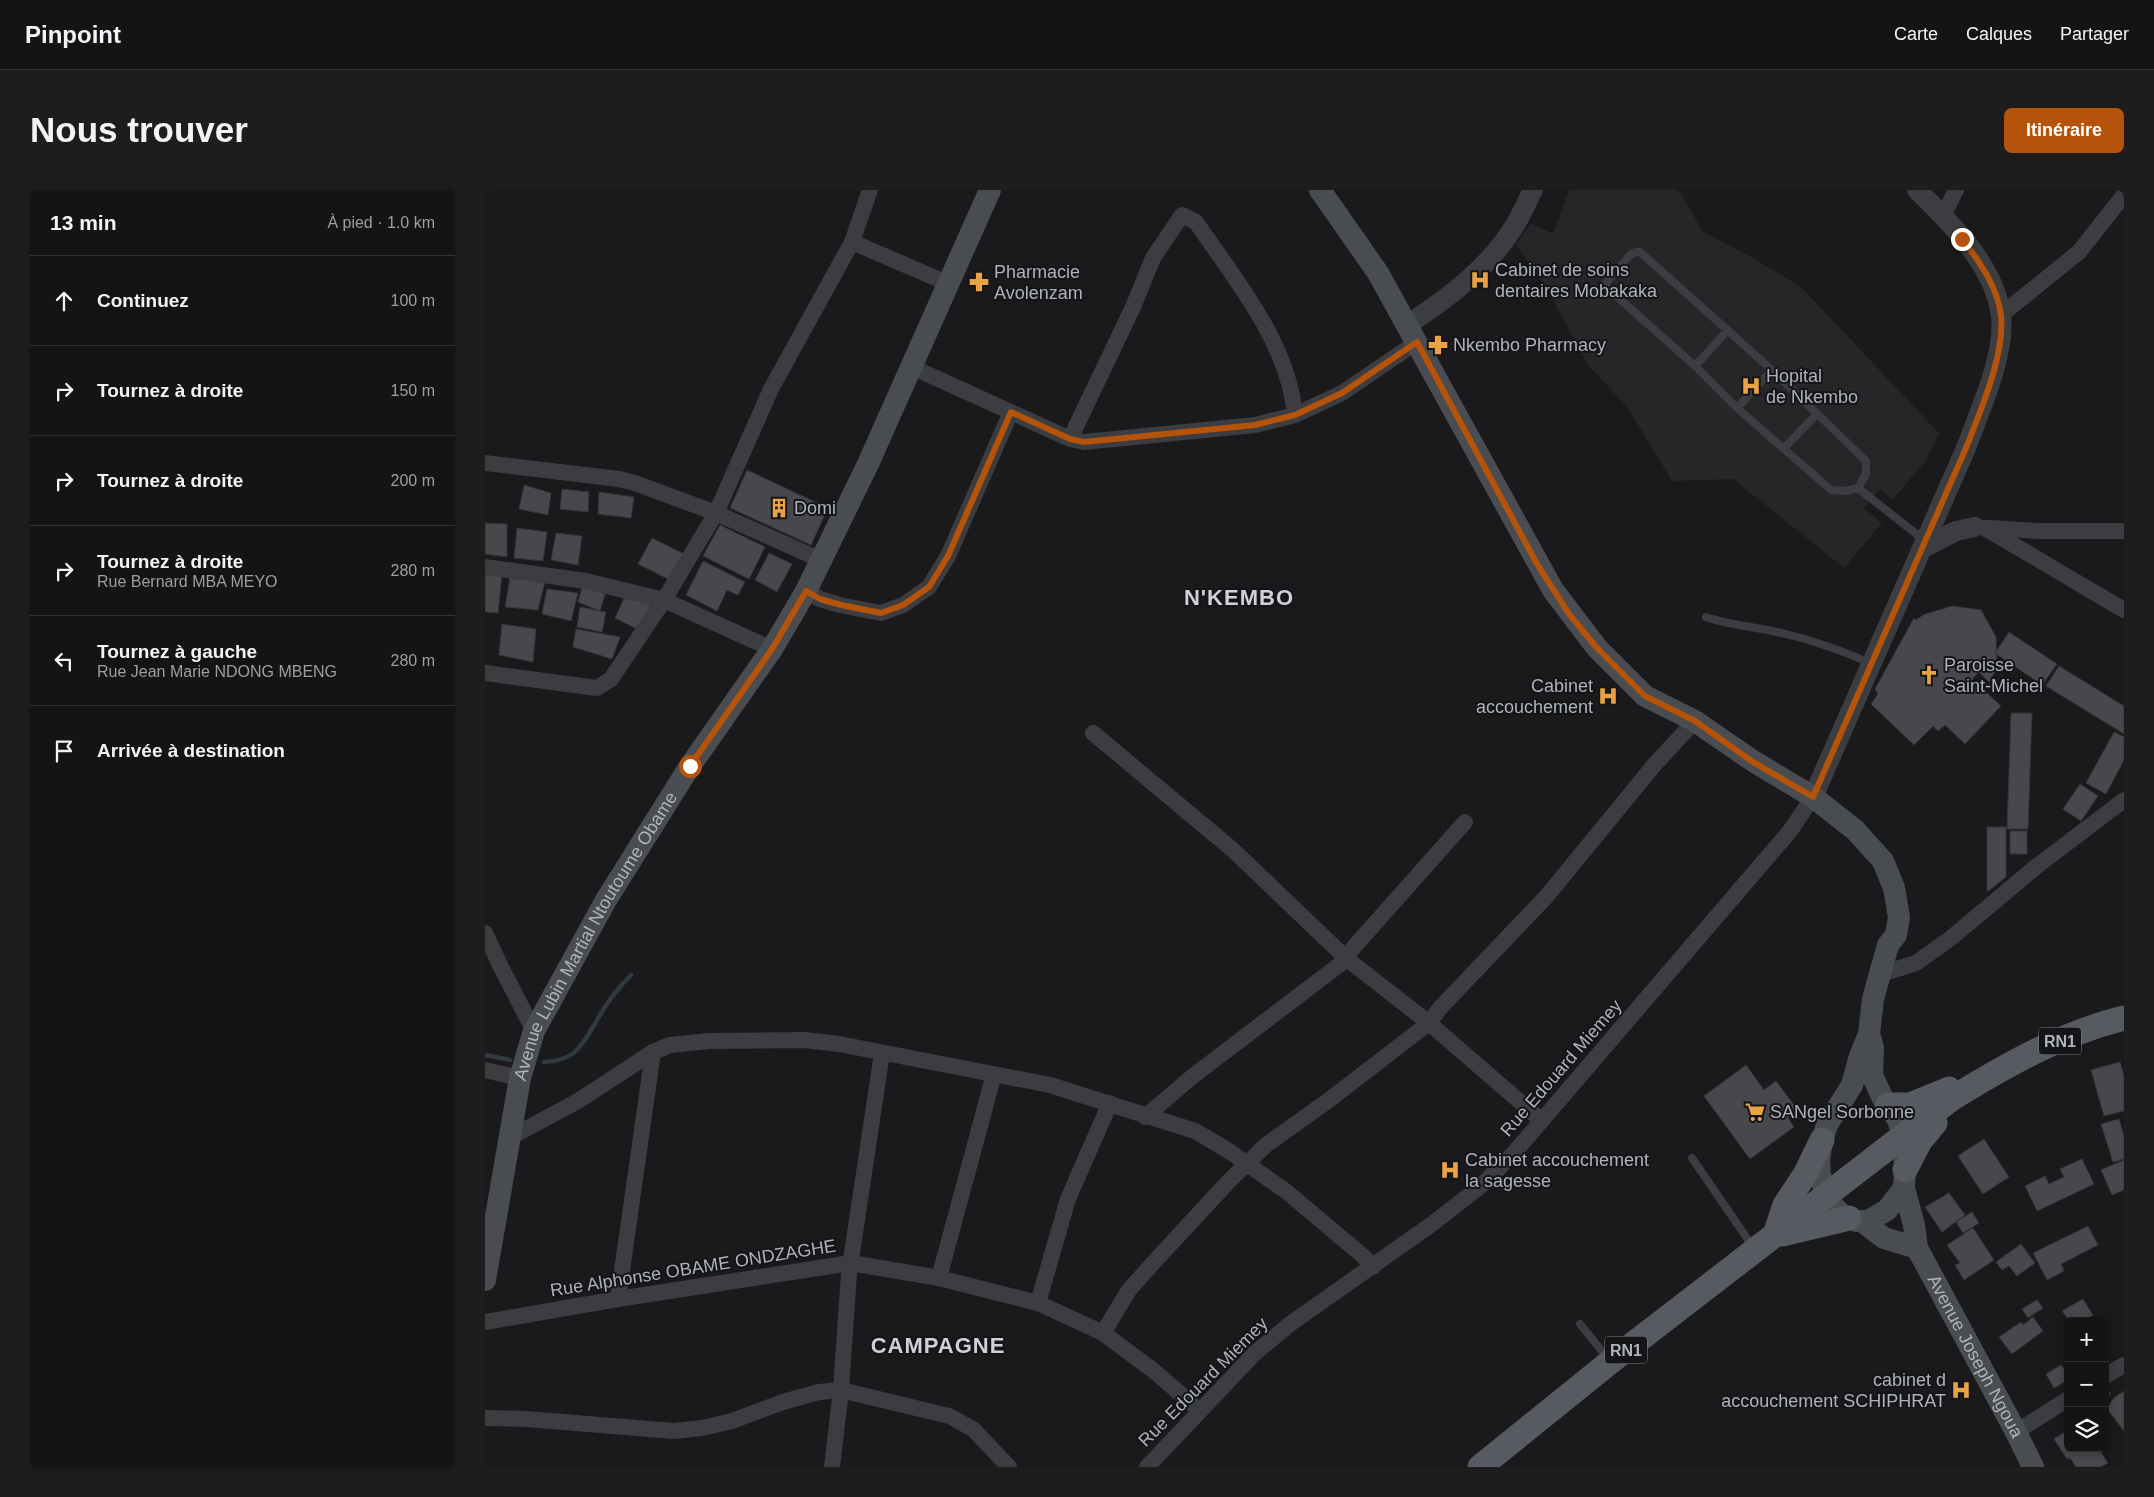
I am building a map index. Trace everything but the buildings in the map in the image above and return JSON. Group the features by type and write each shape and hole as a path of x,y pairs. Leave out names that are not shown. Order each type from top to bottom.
{"main road":[{"name":"Avenue Lubin Martial Ntoutoume Obame","path":"485,1280 490,1221 511,1137 520,1078 534,1030 606,900 690,766 772,649 806,591 912,367 947,283 990,190"},
{"path":"1320,190 1378,273 1537,564 1569,614 1597,648 1645,696 1695,721 1753,762 1813,797 1855,830 1873,848 1889,873 1894,888 1899,917 1896,935 1888,945 1873,999 1869,1034 1859,1056 1852,1085 1835,1113 1806,1173 1785,1205 1775,1235 1876,1218 1887,1210 1905,1179 1910,1158 1928,1129 1980,1090 1998,1071"},
{"name":"RN1","path":"1479,1467 1610,1362 1951,1099 1998,1071 2045,1047 2093,1027 2124,1018"},
{"path":"1822,1140 1819,1160 1820,1175 1826,1194 1833,1206 1884,1238 1917,1248 1905,1179 1903,1137 1899,1122 1884,1099 1872,1075 1873,1048 1869,1034"},
{"path":"1835,1113 1852,1097 1884,1099 1910,1105 1998,1071"},
{"name":"Avenue Joseph Ngoua","path":"1917,1248 2033,1467"}],"street":[{"path":"485,673 597,688 611,679 664,600 716,512 771,389 852,242 870,190"},
{"path":"912,367 1070,439 1084,442 1255,425 1295,415 1342,393 1412,334 1480,267 1515,225 1533,190"},
{"path":"1813,797 1870,662 1947,493 1983,403 1997,357 2001,334 2001,315 1989,279 1978,260 1943,216 1917,190"},
{"path":"1943,216 1956,190"},
{"path":"2001,315 2079,252 2124,196"},
{"path":"1070,439 1133,307 1153,258 1182,215 1196,222 1273,339 1287,374 1295,415"},
{"path":"852,242 947,283"},
{"path":"806,591 820,599 881,613 903,605 929,587 948,556 1011,412"},
{"path":"485,463 635,482 716,512 821,560"},
{"path":"1947,493 1951,513 1966,525 2037,531 2124,531"},
{"path":"1924,545 1956,531 1980,527 2124,610"},
{"path":"485,567 586,581 664,600 772,649"},
{"path":"1103,1333 1129,1290 1229,1181 1266,1145 1329,1100 1429,1023 1440,1008 1546,897 1649,771 1695,721"},
{"path":"1093,733 1233,850 1346,958 1429,1023 1541,1120"},
{"name":"Rue Edouard Miemey","path":"1147,1467 1255,1353 1289,1324 1373,1267 1482,1185 1513,1154 1790,831 1813,797"},
{"path":"1881,974 1917,963 1951,938 2037,866 2117,811 2124,800"},
{"path":"1145,1116 1193,1076 1346,958 1465,822"},
{"path":"485,932 534,1030"},
{"path":"511,1137 578,1102 653,1052 670,1045 709,1041 804,1040 839,1044 1051,1085 1195,1131 1229,1151 1305,1206 1373,1267"},
{"path":"618,1299 653,1052"},
{"path":"832,1467 841,1390 851,1263 882,1053"},
{"path":"485,1070 520,1078"},
{"path":"939,1278 994,1074"},
{"path":"1038,1302 1069,1199 1110,1103"},
{"name":"Rue Alphonse OBAME ONDZAGHE","path":"485,1322 618,1299 851,1263 939,1278 1038,1302 1103,1333 1154,1371 1199,1410"},
{"path":"2109,1374 2124,1365"},
{"path":"485,1418 527,1419 674,1431 702,1428 732,1421 783,1402 819,1392 841,1390 924,1408 949,1416 973,1429 1009,1467"},
{"path":"2016,1432 2064,1402"}],"lane":[{"path":"1640,252 1772,370 1866,461 1866,474 1858,488 1845,491 1831,490 1737,408 1695,366 1605,286 1631,254 1640,252"},
{"path":"1695,366 1728,330"},
{"path":"1737,408 1772,370"},
{"path":"1784,448 1817,414"},
{"path":"1858,488 1924,545"},
{"path":"1706,618 1725,624 1785,633 1847,652 1870,662"},
{"path":"1692,1158 1755,1250"},
{"path":"1580,1324 1610,1362"}],"shaded area":[{"name":"Hopital de Nkembo","path":"1569,190 1676,190 1681,193 1703,232 1750,256 1801,287 1939,433 1925,462 1892,500 1881,489 1871,498 1864,508 1882,523 1844,568 1733,479 1672,481 1627,407 1588,365 1547,289 1516,245 1531,223 1553,234"}],"waterway":[{"path":"544,1062 564,1059 576,1051 603,1009 631,975"},
{"path":"485,1055 510,1060"}],"place":[{"name":"Cabinet de soins dentaires Mobakaka","path":"1480,280"},
{"name":"Pharmacie Avolenzam","path":"979,282"},
{"name":"Nkembo Pharmacy","path":"1438,345"},
{"name":"Hopital de Nkembo","path":"1751,386"},
{"name":"Domi","path":"779,508"},
{"name":"Paroisse Saint-Michel","path":"1929,675"},
{"name":"Cabinet accouchement","path":"1608,696"},
{"name":"SANgel Sorbonne","path":"1755,1112"},
{"name":"Cabinet accouchement la sagesse","path":"1450,1170"},
{"name":"cabinet d accouchement SCHIPHRAT","path":"1961,1390"}],"district":[{"name":"N'KEMBO","path":"1239,597"},
{"name":"CAMPAGNE","path":"938,1345"}],"route":[{"path":"690,766 772,649 806,591 820,599 881,613 916,598 929,587 948,556 1011,412 1070,439 1084,442 1255,425 1295,415 1342,393 1417,342 1537,564 1569,614 1597,648 1645,696 1695,721 1753,762 1813,797 1870,662 1936,519 1966,448 1983,403 1997,357 2001,334 2001,315 1997,298 1978,260 1962,239"}]}
